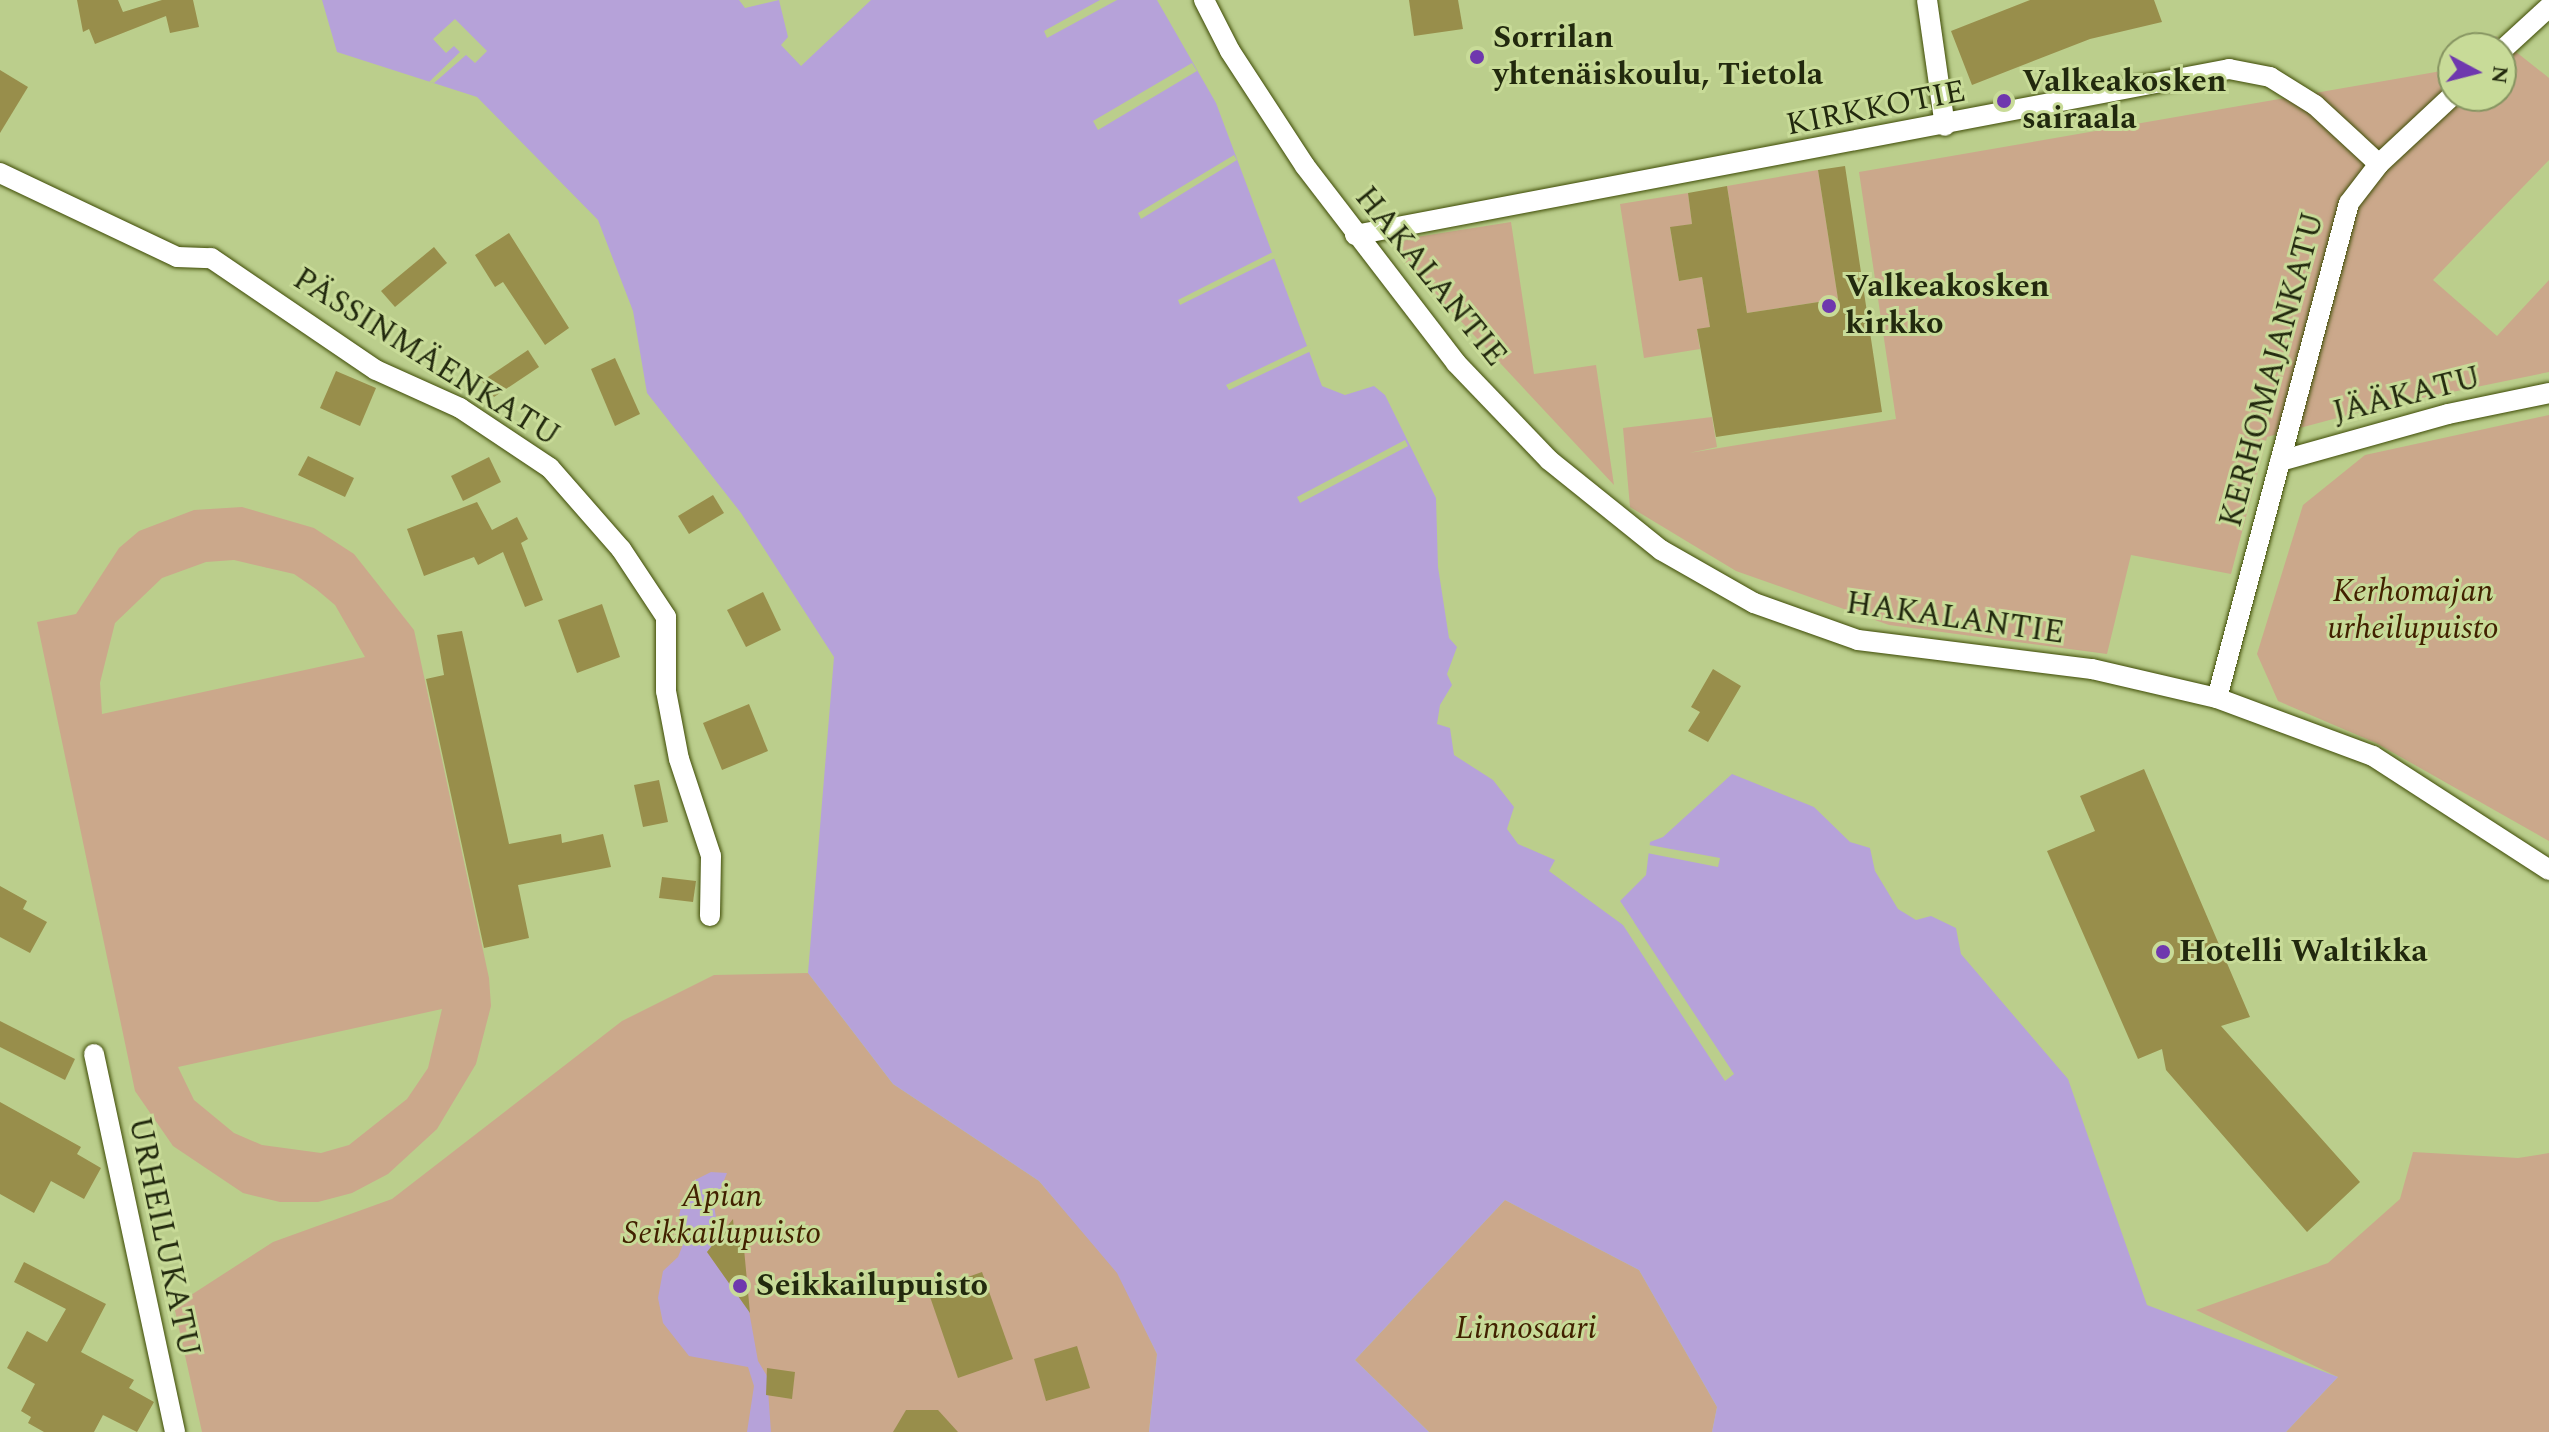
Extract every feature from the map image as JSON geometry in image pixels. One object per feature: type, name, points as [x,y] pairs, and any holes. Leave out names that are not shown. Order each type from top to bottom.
[{"type":"street","name":"HAKALANTIE","points":[[1204,0],[1230,51],[1355,235],[1456,363],[1549,460],[1613,514],[1704,577],[1805,624],[1858,640],[2092,669],[2217,698],[2373,756],[2549,870]]},
{"type":"street","points":[[1927,0],[1945,126]]},
{"type":"street","points":[[2517,36],[2549,7]]},
{"type":"street","name":"KIRKKOTIE","points":[[1355,235],[1945,126],[2229,69],[2270,77],[2315,105],[2379,164]]},
{"type":"street","name":"KERHOMAJANKATU","points":[[2217,698],[2349,203],[2379,164],[2437,110]]},
{"type":"street","name":"PÄSSINMÄENKATU","points":[[0,173],[177,257],[211,258],[376,370],[460,408],[550,468],[621,549],[666,617],[666,691],[679,759],[711,856],[710,916]]},
{"type":"street","name":"JÄÄKATU","points":[[2280,461],[2448,414],[2549,393]]},
{"type":"street","name":"URHEILUKATU","points":[[94,1054],[175,1432]]},
{"type":"green space","points":[[2517,53],[2549,78],[2549,160],[2433,280],[2497,336],[2549,280],[2549,372],[2374,408],[2267,437],[2231,574],[2131,555],[2107,654],[1889,625],[1736,571],[1630,507],[1623,428],[1712,417],[1717,447],[1689,453],[1896,419],[1859,172],[2437,72],[2437,112],[2517,112]]},
{"type":"green space","points":[[1818,170],[1838,299],[1747,313],[1727,186]]},
{"type":"green space","points":[[1688,193],[1692,224],[1670,228],[1679,281],[1702,277],[1710,327],[1697,330],[1700,349],[1644,358],[1620,204]]},
{"type":"green space","points":[[1511,222],[1534,374],[1596,365],[1614,485],[1400,256],[1396,245],[1410,238]]},
{"type":"green space","name":"Kerhomajan urheilupuisto","points":[[2549,415],[2549,841],[2376,743],[2278,701],[2257,654],[2303,505],[2365,455]]},
{"type":"green space","points":[[242,507],[314,528],[354,554],[414,630],[489,978],[491,1006],[476,1064],[437,1129],[388,1174],[352,1193],[318,1202],[280,1202],[243,1193],[173,1146],[135,1091],[37,622],[76,614],[119,548],[139,531],[194,510]],"holes":[[[234,560],[294,574],[316,589],[335,605],[365,657],[102,714],[100,683],[115,623],[162,578],[206,562]],[[442,1009],[428,1068],[407,1099],[349,1145],[321,1153],[262,1145],[234,1133],[194,1100],[178,1067]]]},
{"type":"green space","name":"Apian Seikkailupuisto","points":[[808,973],[893,1084],[1039,1181],[1118,1273],[1157,1354],[1149,1432],[202,1432],[174,1306],[273,1242],[392,1199],[622,1021],[714,975]]},
{"type":"green space","points":[[2413,1152],[2518,1158],[2549,1153],[2549,1432],[2286,1432],[2338,1377],[2196,1310],[2328,1263],[2400,1199]]},
{"type":"green space","name":"Linnosaari","points":[[1505,1200],[1639,1270],[1717,1407],[1712,1432],[1429,1432],[1355,1360]]},
{"type":"shaded area","points":[[322,0],[739,0],[745,8],[779,0],[788,37],[781,45],[801,66],[871,0],[1157,0],[1216,103],[1322,386],[1345,395],[1374,386],[1385,395],[1436,498],[1438,567],[1449,638],[1457,647],[1447,674],[1452,685],[1440,705],[1437,724],[1450,728],[1454,755],[1493,780],[1514,807],[1507,829],[1518,844],[1555,860],[1549,871],[1623,925],[1634,922],[1620,901],[1646,875],[1650,842],[1663,837],[1732,774],[1814,807],[1850,842],[1870,848],[1875,871],[1898,909],[1916,920],[1931,916],[1956,928],[1961,954],[2068,1079],[2147,1305],[2338,1377],[2286,1432],[1712,1432],[1717,1407],[1639,1270],[1505,1200],[1355,1360],[1429,1432],[1149,1432],[1157,1354],[1117,1273],[1039,1181],[893,1084],[808,973],[834,657],[741,513],[647,393],[633,311],[598,220],[477,97],[337,52]]},
{"type":"shaded area","points":[[711,1172],[727,1173],[714,1205],[719,1237],[707,1252],[749,1311],[758,1361],[767,1376],[771,1432],[747,1432],[754,1386],[748,1367],[689,1356],[663,1323],[658,1298],[663,1271],[678,1257],[684,1242],[678,1222],[682,1201],[693,1181]]},
{"type":"pier","points":[[1100,0],[1117,0],[1047,38],[1044,31]]},
{"type":"pier","points":[[455,19],[487,51],[475,63],[466,55],[434,83],[429,82],[460,52],[454,46],[446,53],[433,39]]},
{"type":"pier","points":[[1192,63],[1197,71],[1098,130],[1093,121]]},
{"type":"pier","points":[[1234,155],[1237,160],[1141,219],[1138,213]]},
{"type":"pier","points":[[1273,252],[1275,258],[1180,305],[1178,300]]},
{"type":"pier","points":[[1309,345],[1311,351],[1229,390],[1226,385]]},
{"type":"pier","points":[[1405,440],[1408,446],[1300,503],[1297,497]]},
{"type":"pier","points":[[1649,845],[1720,858],[1718,867],[1647,853]]},
{"type":"pier","points":[[1620,901],[1734,1074],[1725,1081],[1618,917],[1627,920]]},
{"type":"building","points":[[77,0],[118,0],[123,12],[162,0],[193,0],[199,27],[170,33],[166,16],[95,44],[89,29],[83,32]]},
{"type":"building","points":[[1409,0],[1458,0],[1463,29],[1414,36]]},
{"type":"building","points":[[2030,0],[2154,0],[2162,22],[2090,39],[1972,85],[1951,31]]},
{"type":"building","points":[[0,70],[28,87],[0,133]]},
{"type":"building","name":"Valkeakosken kirkko","points":[[1845,166],[1882,412],[1716,437],[1697,329],[1710,327],[1702,277],[1679,281],[1670,227],[1692,224],[1688,193],[1727,186],[1747,313],[1838,299],[1818,170]]},
{"type":"building","points":[[509,233],[569,328],[545,345],[503,282],[495,287],[475,255]]},
{"type":"building","points":[[434,247],[447,263],[395,307],[381,291]]},
{"type":"building","points":[[528,350],[539,367],[494,397],[482,381]]},
{"type":"building","points":[[615,358],[640,414],[615,426],[591,369]]},
{"type":"building","points":[[336,371],[376,388],[360,426],[320,408]]},
{"type":"building","points":[[308,456],[354,478],[345,497],[298,475]]},
{"type":"building","points":[[489,457],[501,482],[463,501],[451,476]]},
{"type":"building","points":[[713,495],[724,513],[689,534],[678,516]]},
{"type":"building","points":[[477,502],[492,530],[517,517],[528,539],[521,543],[543,600],[525,607],[503,552],[478,565],[474,557],[424,576],[407,529]]},
{"type":"building","points":[[763,592],[781,630],[746,647],[727,610]]},
{"type":"building","points":[[602,604],[620,657],[577,673],[558,620]]},
{"type":"building","points":[[462,631],[509,844],[561,834],[562,843],[603,834],[611,867],[518,885],[529,938],[484,948],[426,679],[444,675],[437,635]]},
{"type":"building","points":[[1713,669],[1741,686],[1708,742],[1688,731],[1700,712],[1691,707]]},
{"type":"building","points":[[749,704],[768,751],[722,770],[703,723]]},
{"type":"building","name":"Hotelli Waltikka","points":[[2144,769],[2250,1017],[2221,1026],[2360,1182],[2307,1232],[2166,1070],[2162,1049],[2138,1059],[2047,851],[2095,831],[2080,796]]},
{"type":"building","points":[[659,780],[668,822],[643,827],[634,785]]},
{"type":"building","points":[[662,877],[696,881],[693,902],[659,898]]},
{"type":"building","points":[[0,886],[27,901],[23,909],[47,922],[30,953],[0,937]]},
{"type":"building","points":[[0,1021],[75,1059],[65,1080],[0,1047]]},
{"type":"building","points":[[0,1102],[81,1147],[77,1154],[101,1168],[84,1199],[51,1181],[34,1213],[0,1194]]},
{"type":"building","points":[[733,1219],[735,1239],[743,1238],[750,1313],[707,1252]]},
{"type":"building","points":[[24,1262],[106,1304],[81,1352],[134,1380],[129,1388],[154,1402],[137,1432],[103,1415],[94,1432],[44,1432],[28,1423],[31,1417],[21,1411],[35,1384],[7,1368],[27,1331],[47,1342],[66,1309],[14,1282]]},
{"type":"building","points":[[982,1272],[1013,1359],[958,1378],[928,1291]]},
{"type":"building","points":[[1077,1346],[1090,1388],[1046,1401],[1034,1359]]},
{"type":"building","points":[[767,1368],[795,1372],[792,1399],[766,1395]]},
{"type":"building","points":[[906,1410],[938,1410],[958,1432],[893,1432]]},
{"type":"place","name":"Sorrilan yhtenäiskoulu, Tietola","points":[[1477,57]]},
{"type":"place","name":"Valkeakosken sairaala","points":[[2004,101]]},
{"type":"place","name":"Valkeakosken kirkko","points":[[1829,306]]},
{"type":"place","name":"Hotelli Waltikka","points":[[2163,952]]},
{"type":"place","name":"Seikkailupuisto","points":[[740,1286]]}]
